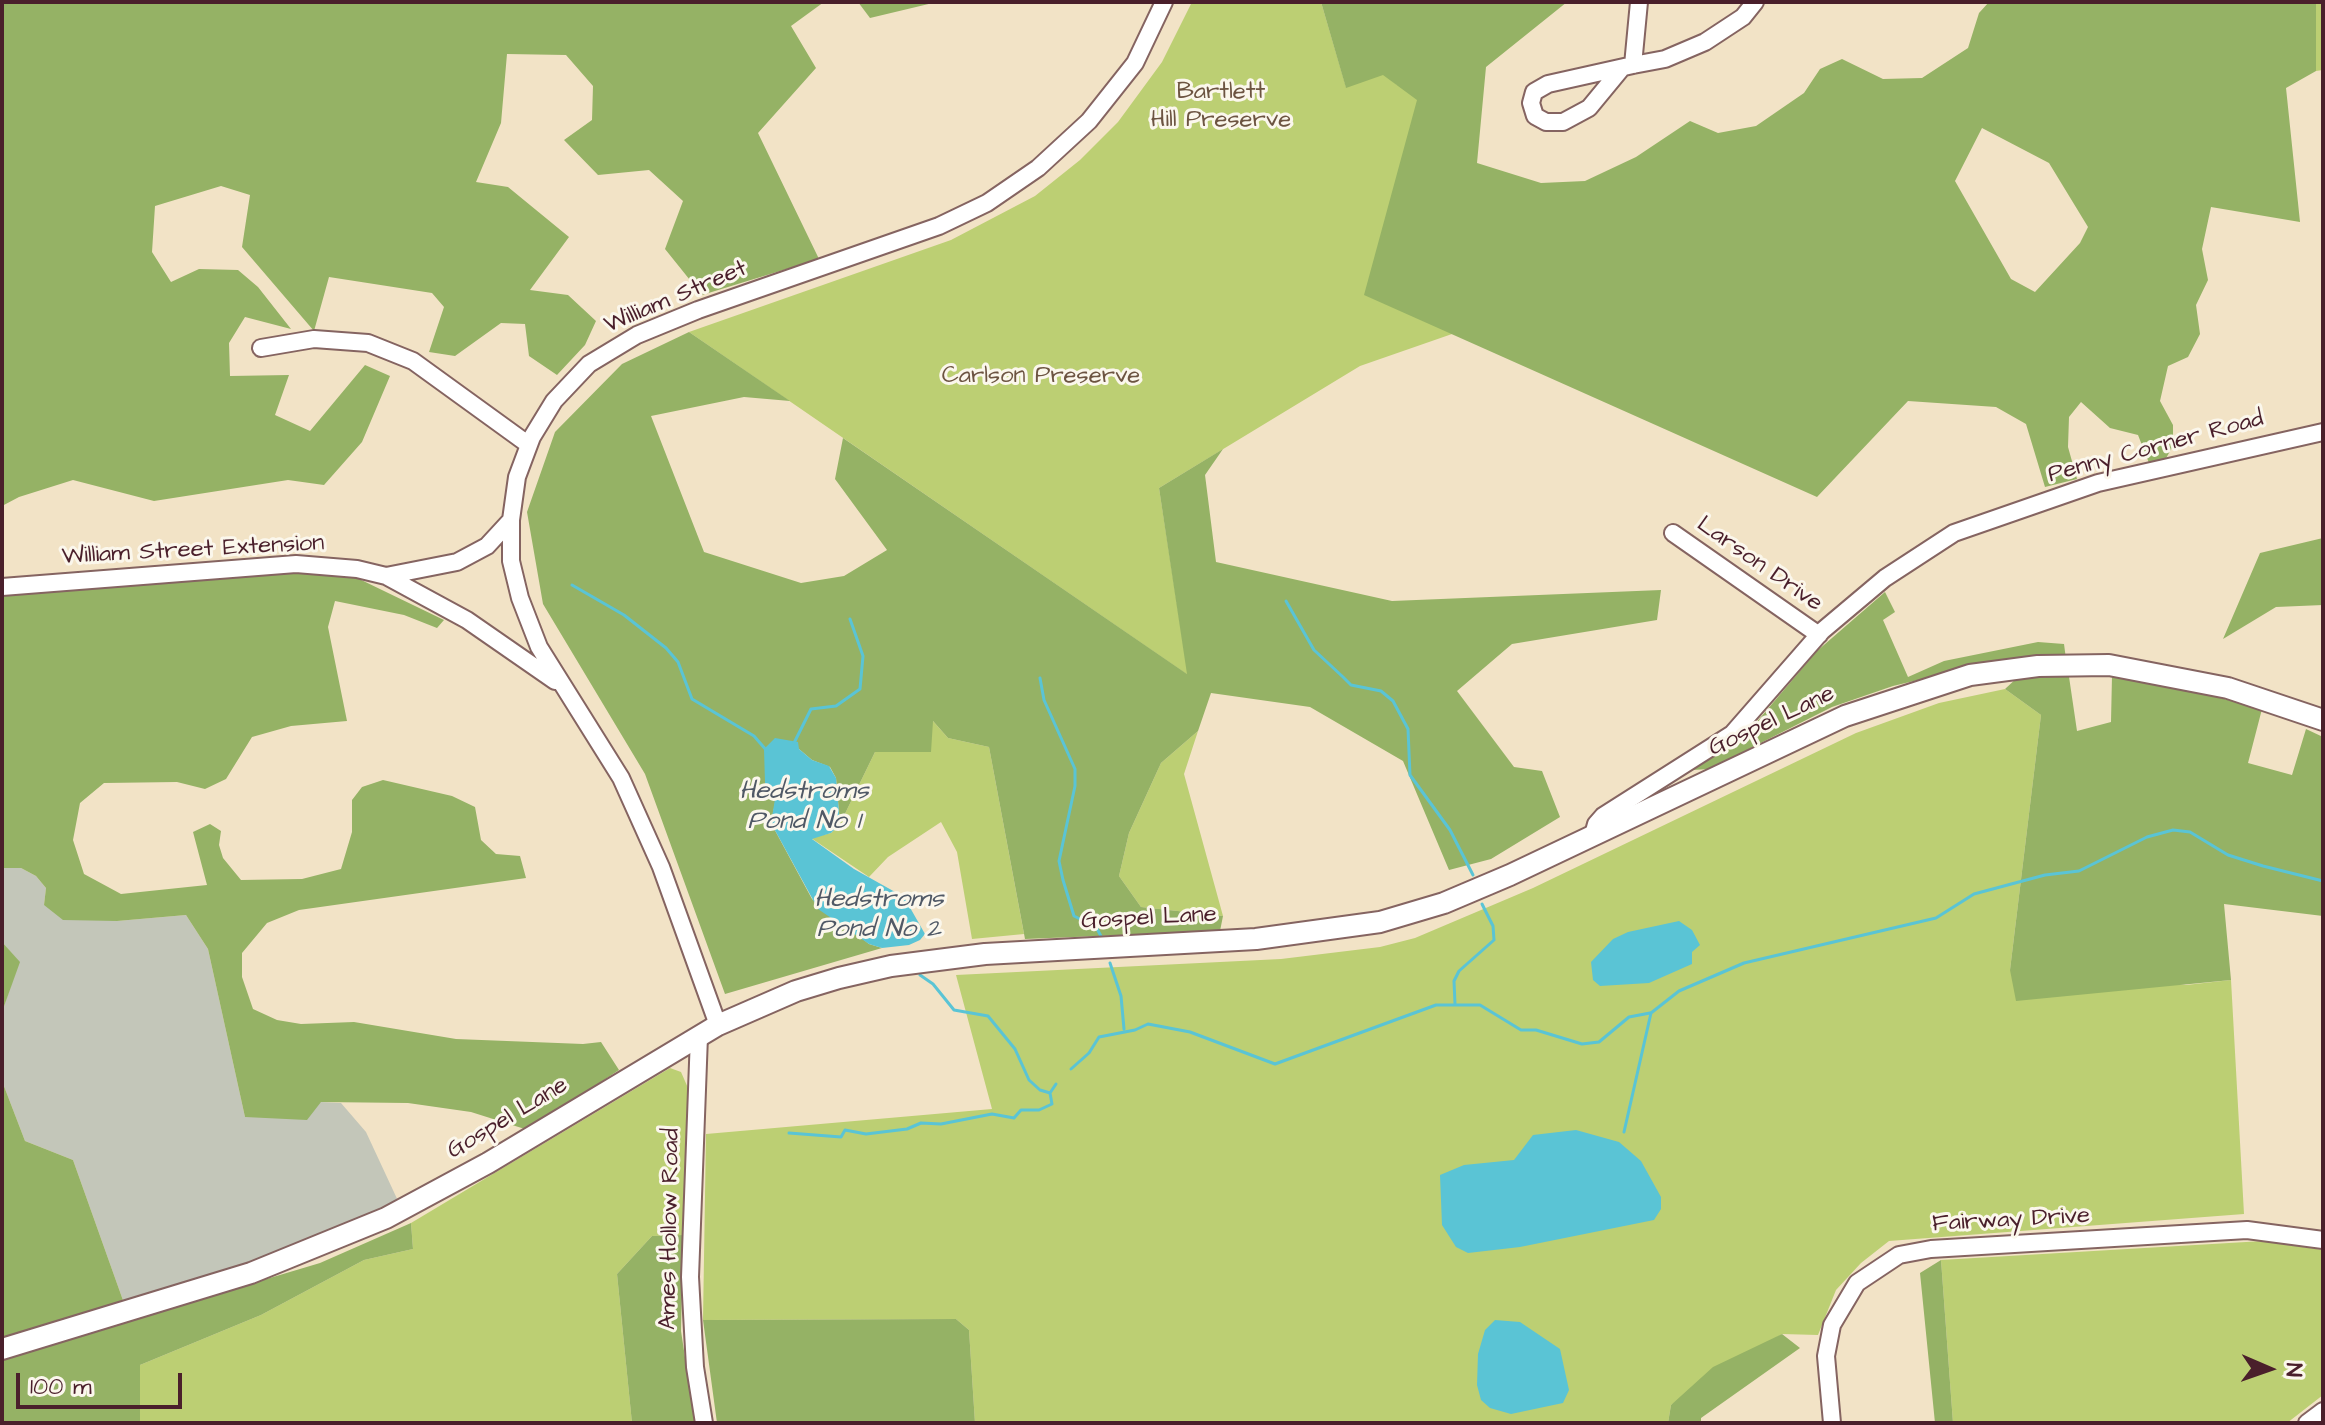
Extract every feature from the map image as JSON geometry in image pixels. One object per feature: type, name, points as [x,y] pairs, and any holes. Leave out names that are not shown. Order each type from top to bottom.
[{"type":"main road","name":"Gospel Lane","points":[[2,1349],[251,1273],[386,1218],[463,1177],[718,1025],[796,991],[891,966],[985,954],[1256,939],[1369,924],[1455,899],[1845,716],[1935,684],[2002,670],[2109,665],[2228,688],[2323,720]]},
{"type":"street","name":"William Street","points":[[718,1025],[661,867],[621,778],[539,647],[520,598],[511,561],[511,520],[517,477],[529,445],[554,401],[581,372],[637,335],[698,310],[939,226],[987,203],[1038,168],[1089,121],[1135,63],[1164,2]]},
{"type":"street","points":[[1639,2],[1627,66],[1589,108],[1563,122],[1546,122],[1535,116],[1531,103],[1534,92],[1548,84],[1627,66],[1665,59],[1705,42],[1743,17],[1755,2]]},
{"type":"street","points":[[261,348],[314,339],[368,343],[413,361],[529,445]]},
{"type":"street","name":"Penny Corner Road","points":[[1593,835],[1596,824],[1603,816],[1732,734],[1819,635],[1885,578],[1954,533],[2098,483],[2323,432]]},
{"type":"street","name":"William Street Extension","points":[[386,576],[457,562],[487,546],[511,520]]},
{"type":"street","name":"Larson Drive","points":[[1673,533],[1819,635]]},
{"type":"street","name":"William Street Extension","points":[[2,587],[296,564],[357,569],[386,576],[467,620],[519,653],[563,687]]},
{"type":"street","name":"Ames Hollow Road","points":[[699,1036],[690,1277],[695,1367],[704,1423]]},
{"type":"street","name":"Fairway Drive","points":[[1832,1423],[1826,1356],[1832,1325],[1857,1283],[1899,1255],[1931,1249],[2247,1230],[2323,1240]]},
{"type":"street","points":[[2307,1423],[2323,1411]]},
{"type":"shaded area","points":[[2,868],[21,868],[36,876],[46,888],[44,905],[117,921],[186,915],[208,949],[245,1117],[321,1102],[341,1103],[366,1132],[399,1203],[282,1254],[125,1306],[73,1160],[25,1141],[2,1081],[2,1012],[19,962],[2,942]]},
{"type":"green space","points":[[2,2],[824,2],[791,26],[816,68],[758,133],[819,259],[702,295],[665,249],[683,201],[649,170],[598,175],[564,140],[592,120],[593,86],[566,55],[507,54],[501,123],[476,182],[508,187],[569,237],[530,290],[568,295],[596,321],[585,345],[557,375],[529,356],[525,324],[501,323],[455,356],[429,352],[444,307],[432,293],[329,277],[314,331],[242,247],[250,195],[221,186],[155,206],[152,252],[171,282],[199,269],[238,270],[258,287],[291,329],[245,317],[229,343],[230,376],[289,375],[275,415],[310,431],[365,365],[390,376],[362,442],[324,485],[288,480],[154,501],[73,480],[19,497],[2,506]]},
{"type":"green space","points":[[858,2],[937,2],[870,18]]},
{"type":"green space","name":"Carlson Preserve","points":[[1192,2],[1321,2],[1346,87],[1380,70],[1397,85],[1417,84],[1452,334],[1360,366],[1159,488],[1188,675],[689,332],[951,240],[1035,196],[1080,160],[1118,122],[1162,62]]},
{"type":"green space","points":[[1321,2],[1567,2],[1486,67],[1477,163],[1541,183],[1585,181],[1636,157],[1690,121],[1718,133],[1756,126],[1804,93],[1820,69],[1842,59],[1883,79],[1922,78],[1968,48],[1979,13],[1989,2],[2316,2],[2316,71],[2286,88],[2300,222],[2211,207],[2202,249],[2208,280],[2196,305],[2200,334],[2188,357],[2168,366],[2160,401],[2173,425],[2173,446],[2165,460],[2149,463],[2138,435],[2110,428],[2081,402],[2069,417],[2068,447],[2077,479],[2045,487],[2026,424],[1996,407],[1908,401],[1817,497],[1364,295],[1417,100],[1383,75],[1346,88]],"holes":[[[1982,128],[2049,163],[2088,227],[2080,243],[2035,292],[2011,279],[1955,181]]]},
{"type":"green space","points":[[2316,2],[2323,2],[2323,70],[2316,71]]},
{"type":"green space","points":[[689,332],[790,401],[744,397],[651,416],[704,552],[801,583],[844,576],[887,550],[835,479],[843,438],[1187,674],[1159,488],[1223,449],[1205,475],[1216,562],[1392,601],[1661,590],[1657,620],[1512,644],[1457,691],[1514,767],[1542,771],[1560,817],[1491,859],[1449,870],[1403,761],[1310,707],[1211,693],[1198,731],[1161,763],[1129,833],[1119,876],[1141,907],[1223,916],[1220,931],[1025,939],[989,747],[948,738],[933,721],[931,752],[875,752],[840,824],[836,778],[830,767],[812,760],[799,749],[777,793],[771,823],[812,899],[869,944],[882,948],[725,994],[645,774],[543,604],[527,512],[555,432],[622,364]]},
{"type":"green space","points":[[2323,538],[2323,605],[2276,607],[2223,639],[2260,553]]},
{"type":"green space","points":[[305,572],[353,576],[444,620],[437,628],[404,615],[335,601],[328,627],[347,721],[291,726],[252,737],[226,779],[205,789],[177,782],[104,783],[80,803],[73,840],[84,874],[121,894],[207,885],[193,832],[210,824],[221,831],[219,845],[223,858],[241,880],[302,879],[341,869],[352,832],[352,800],[362,787],[383,780],[452,796],[475,807],[481,840],[496,854],[520,856],[526,878],[299,910],[267,923],[242,953],[242,977],[253,1009],[277,1020],[301,1024],[354,1022],[456,1039],[601,1042],[619,1070],[528,1130],[471,1112],[408,1103],[321,1102],[307,1120],[245,1117],[208,949],[186,915],[117,921],[63,920],[44,905],[46,888],[36,876],[21,868],[2,868],[2,595],[240,573]]},
{"type":"green space","points":[[1885,592],[1895,612],[1883,620],[1908,677],[1944,661],[2038,642],[2064,644],[2066,659],[1989,663],[1893,686],[1832,707],[1709,769],[1692,770],[1749,731],[1817,651]]},
{"type":"green space","points":[[2068,670],[2077,731],[2111,722],[2112,676],[2160,682],[2262,709],[2248,763],[2292,775],[2306,729],[2323,737],[2323,916],[2224,904],[2231,980],[2016,1001],[2010,970],[2041,715],[2005,689],[2018,677]]},
{"type":"green space","points":[[2005,689],[2041,715],[2010,970],[2186,985],[2231,980],[2244,1214],[1889,1241],[1861,1263],[1836,1290],[1818,1335],[1782,1334],[1671,1405],[1668,1423],[975,1423],[969,1330],[956,1319],[703,1320],[706,1134],[992,1109],[956,975],[1281,959],[1380,947],[1415,938],[1533,888],[1856,733],[1939,703]]},
{"type":"green space","points":[[932,720],[948,738],[989,747],[1024,934],[972,939],[957,852],[941,822],[888,857],[869,877],[811,838],[831,833],[840,824],[875,752]]},
{"type":"green space","points":[[1198,731],[1184,774],[1223,916],[1141,907],[1119,876],[1129,833],[1161,763]]},
{"type":"green space","points":[[2,942],[20,962],[2,1012]]},
{"type":"green space","points":[[670,1068],[681,1072],[688,1088],[683,1235],[652,1236],[617,1274],[632,1423],[140,1423],[140,1365],[261,1315],[364,1260],[413,1249],[411,1223]]},
{"type":"green space","points":[[2,1081],[25,1141],[73,1160],[125,1306],[2,1341]]},
{"type":"green space","points":[[411,1223],[413,1249],[364,1260],[261,1315],[140,1365],[140,1423],[2,1423],[2,1358],[320,1263]]},
{"type":"green space","points":[[683,1235],[681,1331],[695,1423],[632,1423],[617,1274],[652,1236]]},
{"type":"green space","points":[[2263,1241],[2323,1250],[2323,1395],[2287,1423],[1953,1423],[1941,1260]]},
{"type":"green space","points":[[1941,1260],[1953,1423],[1935,1423],[1920,1273]]},
{"type":"green space","points":[[956,1319],[969,1330],[975,1423],[717,1423],[703,1320]]},
{"type":"green space","points":[[1782,1334],[1800,1348],[1701,1418],[1701,1423],[1668,1423],[1671,1405],[1713,1367]]},
{"type":"water","points":[[775,738],[798,742],[799,749],[812,760],[829,766],[836,778],[840,824],[831,833],[812,839],[854,869],[904,897],[925,934],[920,940],[909,945],[882,948],[869,944],[818,909],[771,823],[776,793],[765,783],[764,749]]},
{"type":"water","points":[[1679,921],[1692,930],[1700,945],[1692,952],[1692,964],[1649,983],[1600,986],[1593,980],[1591,962],[1613,939],[1628,932]]},
{"type":"water","points":[[1576,1130],[1619,1142],[1641,1161],[1661,1197],[1661,1209],[1654,1220],[1520,1247],[1468,1253],[1456,1247],[1442,1225],[1440,1175],[1464,1165],[1514,1160],[1533,1135]]},
{"type":"water","points":[[1495,1320],[1520,1322],[1560,1349],[1569,1390],[1563,1403],[1511,1414],[1490,1408],[1481,1400],[1477,1385],[1478,1354],[1485,1330]]},
{"type":"waterway","points":[[572,585],[624,615],[666,648],[678,662],[692,699],[754,736],[767,751]]},
{"type":"waterway","points":[[1286,601],[1314,650],[1351,685],[1381,691],[1393,701],[1408,729],[1410,775],[1450,830],[1473,875]]},
{"type":"waterway","points":[[794,743],[811,709],[836,706],[860,689],[863,656],[850,619]]},
{"type":"waterway","points":[[1040,678],[1044,700],[1075,769],[1075,786],[1059,861],[1063,880],[1074,916],[1096,927],[1102,938]]},
{"type":"waterway","points":[[1624,1132],[1651,1013],[1679,991],[1744,963],[1936,918],[1974,894],[2045,875],[2079,871],[2147,837],[2173,830],[2190,832],[2228,855],[2323,881]]},
{"type":"waterway","points":[[1455,1004],[1454,981],[1459,971],[1494,940],[1493,926],[1482,904]]},
{"type":"waterway","points":[[1110,963],[1121,996],[1124,1029]]},
{"type":"waterway","points":[[920,975],[933,984],[954,1010],[988,1016],[1015,1049],[1029,1080],[1040,1090],[1050,1093]]},
{"type":"waterway","points":[[1071,1069],[1089,1053],[1099,1037],[1135,1030],[1148,1024],[1190,1032],[1275,1064],[1436,1005],[1480,1005],[1521,1030],[1536,1030],[1582,1044],[1599,1042],[1629,1017],[1650,1013]]},
{"type":"waterway","points":[[789,1133],[841,1137],[845,1130],[866,1134],[992,1114],[1014,1118],[1021,1110],[1039,1110],[1052,1104],[1050,1093],[1056,1084]]},
{"type":"park label","name":"Bartlett Hill Preserve","points":[[1221,107]]},
{"type":"water label","name":"Hedstroms Pond No 1","points":[[804,808]]},
{"type":"water label","name":"Hedstroms Pond No 2","points":[[879,916]]}]
